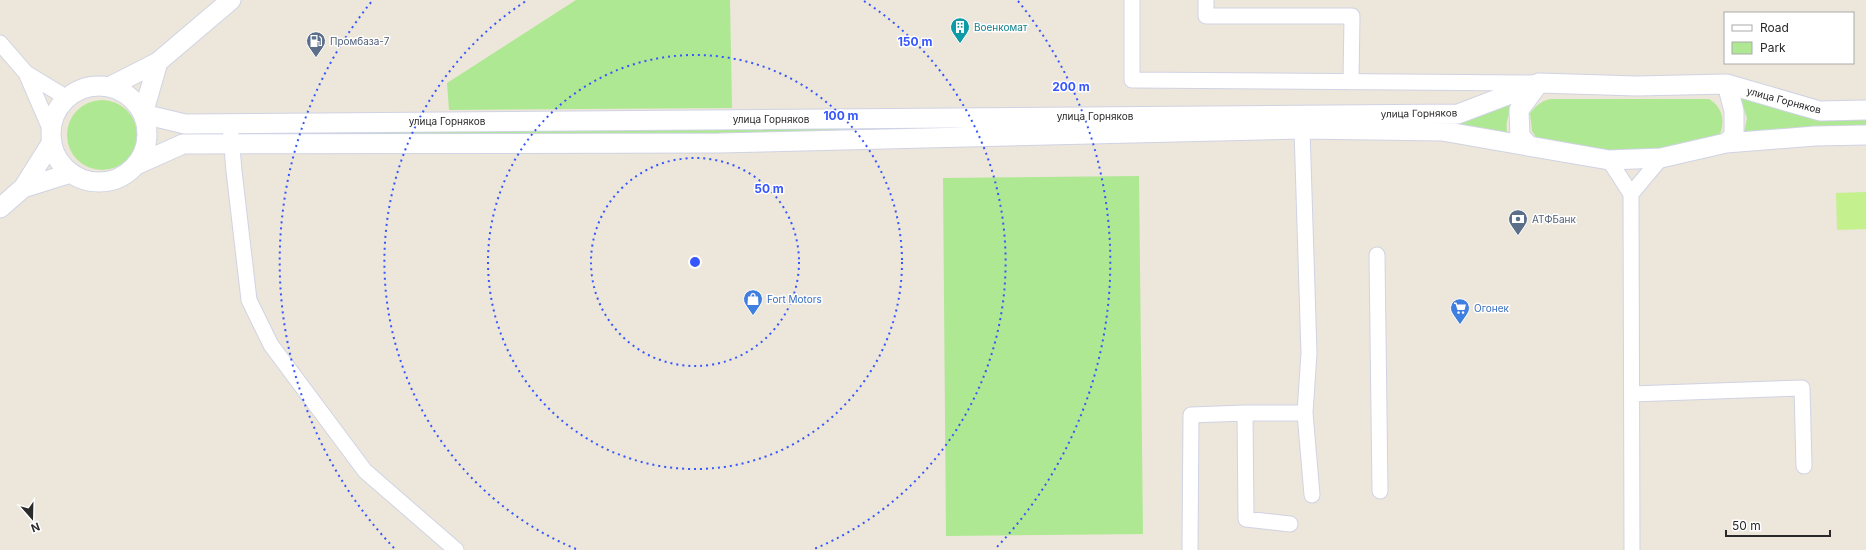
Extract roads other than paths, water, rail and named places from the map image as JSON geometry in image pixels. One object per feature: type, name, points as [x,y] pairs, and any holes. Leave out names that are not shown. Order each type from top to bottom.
[{"type":"street","points":[[110,87],[158,62],[231,0]]},
{"type":"street","name":"улица Горняков","points":[[1132,0],[1132,80],[1539,83],[1637,86],[1727,84],[1820,111],[1866,110]]},
{"type":"street","points":[[1206,0],[1206,16],[1352,16],[1351,82]]},
{"type":"street","points":[[0,43],[26,73],[67,98]]},
{"type":"street","points":[[143,114],[158,62]]},
{"type":"street","points":[[0,208],[23,188],[51,136],[56,113],[67,98],[80,90],[94,86],[110,87],[123,92],[135,102],[143,114],[147,127],[147,141],[143,154],[136,165],[125,174],[112,180],[98,182],[84,180],[71,173],[62,165],[55,154],[51,136],[26,73]]},
{"type":"street","points":[[1529,146],[1520,136],[1519,110],[1539,83]]},
{"type":"street","name":"улица Горняков","points":[[143,114],[185,124],[230,124],[1458,114],[1539,83]]},
{"type":"street","name":"улица Горняков","points":[[1726,143],[1734,136],[1734,111],[1727,84]]},
{"type":"street","points":[[230,124],[249,300],[271,345],[365,471],[456,550]]},
{"type":"street","points":[[1302,129],[1309,353],[1305,413],[1312,494]]},
{"type":"street","name":"улица Горняков","points":[[136,165],[183,144],[719,143],[1302,129],[1442,131],[1609,160],[1661,158],[1726,143],[1815,136],[1866,135]]},
{"type":"street","points":[[1631,194],[1661,158]]},
{"type":"street","points":[[1609,160],[1631,194],[1632,550]]},
{"type":"street","points":[[23,188],[71,173]]},
{"type":"street","points":[[1377,255],[1380,491]]},
{"type":"street","points":[[1632,394],[1802,388],[1804,466]]},
{"type":"street","points":[[1190,550],[1191,416],[1245,413],[1305,413]]},
{"type":"street","points":[[1245,413],[1246,519],[1290,524]]},
{"type":"place","name":"Военкомат","points":[[960,44]]},
{"type":"place","name":"Промбаза-7","points":[[316,58]]},
{"type":"place","name":"АТФБанк","points":[[1518,236]]},
{"type":"place","name":"Fort Motors","points":[[753,316]]},
{"type":"place","name":"Огонек","points":[[1460,325]]}]
